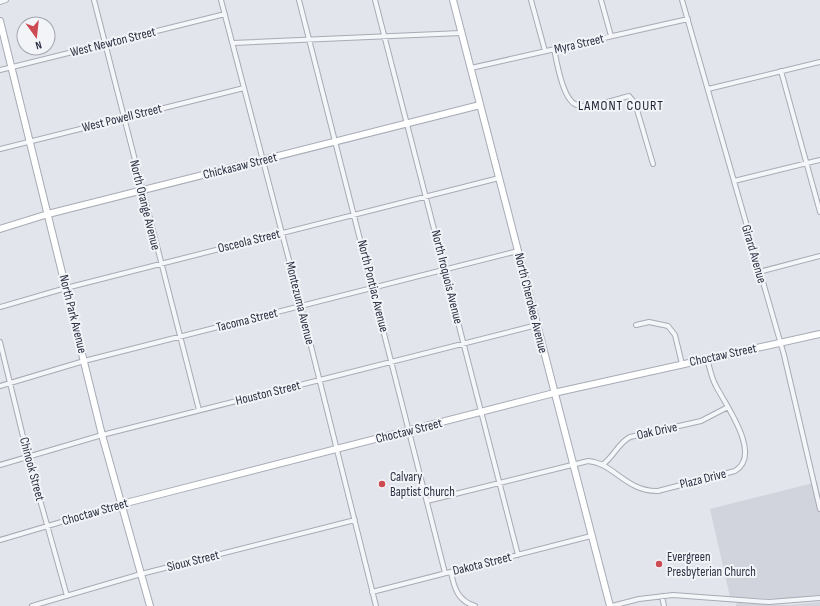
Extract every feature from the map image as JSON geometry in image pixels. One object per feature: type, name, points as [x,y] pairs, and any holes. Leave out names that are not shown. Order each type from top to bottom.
[{"type":"street","points":[[0,2],[6,0]]},
{"type":"street","name":"North Orange Avenue","points":[[94,0],[160,264],[199,410]]},
{"type":"street","name":"Montezuma Avenue","points":[[221,0],[301,306],[376,606]]},
{"type":"street","name":"North Pontiac Avenue","points":[[299,0],[445,573]]},
{"type":"street","name":"North Iroquois Avenue","points":[[375,0],[518,555]]},
{"type":"street","name":"North Cherokee Avenue","points":[[453,0],[591,536],[611,606]]},
{"type":"street","points":[[531,0],[545,51]]},
{"type":"street","points":[[601,0],[611,36]]},
{"type":"street","name":"Girard Avenue","points":[[682,0],[779,343],[820,509]]},
{"type":"street","name":"West Newton Street","points":[[0,70],[225,14]]},
{"type":"street","name":"Myra Street","points":[[471,68],[688,19]]},
{"type":"street","name":"North Park Avenue","points":[[0,21],[102,435],[150,606]]},
{"type":"street","points":[[233,43],[462,33]]},
{"type":"street","points":[[554,49],[567,96],[573,104],[584,106],[629,96],[635,103],[653,164]]},
{"type":"street","points":[[708,89],[820,62]]},
{"type":"street","points":[[781,71],[820,212]]},
{"type":"street","name":"West Powell Street","points":[[0,149],[244,88]]},
{"type":"street","name":"Chickasaw Street","points":[[0,229],[48,214],[480,105]]},
{"type":"street","points":[[734,181],[820,160]]},
{"type":"street","name":"Osceola Street","points":[[0,308],[66,288],[499,178]]},
{"type":"street","name":"Tacoma Street","points":[[0,386],[84,361],[518,251]]},
{"type":"street","points":[[759,272],[820,256]]},
{"type":"street","points":[[636,325],[649,322],[668,326],[675,336],[682,364]]},
{"type":"street","name":"Houston Street","points":[[0,465],[102,435],[537,325]]},
{"type":"street","name":"Choctaw Street","points":[[0,540],[122,504],[554,394],[820,334]]},
{"type":"street","name":"Chinook Street","points":[[0,342],[28,457],[67,596]]},
{"type":"street","name":"Plaza Drive","points":[[602,465],[632,486],[650,491],[735,471],[744,461],[745,452],[740,429],[713,381],[707,359]]},
{"type":"street","name":"Oak Drive","points":[[602,465],[612,458],[622,442],[630,437],[701,420],[715,415],[728,407]]},
{"type":"street","points":[[427,501],[573,464],[588,461],[602,465]]},
{"type":"street","name":"Sioux Street","points":[[32,606],[141,574],[355,520]]},
{"type":"street","name":"Dakota Street","points":[[372,592],[591,536]]},
{"type":"street","points":[[451,572],[458,594],[466,602],[475,606]]},
{"type":"street","points":[[611,606],[662,596],[693,596],[779,602],[820,598]]},
{"type":"street","points":[[662,596],[664,606]]},
{"type":"street","points":[[731,599],[732,605]]},
{"type":"shaded area","points":[[817,482],[820,496],[820,595],[780,599],[730,597],[710,509]]},
{"type":"shaded area","points":[[820,602],[820,606],[736,606],[737,603],[790,605]]},
{"type":"place","name":"Calvary Baptist Church","points":[[382,484]]},
{"type":"place","name":"Evergreen Presbyterian Church","points":[[659,564]]},
{"type":"district","name":"LAMONT COURT","points":[[621,105]]}]
